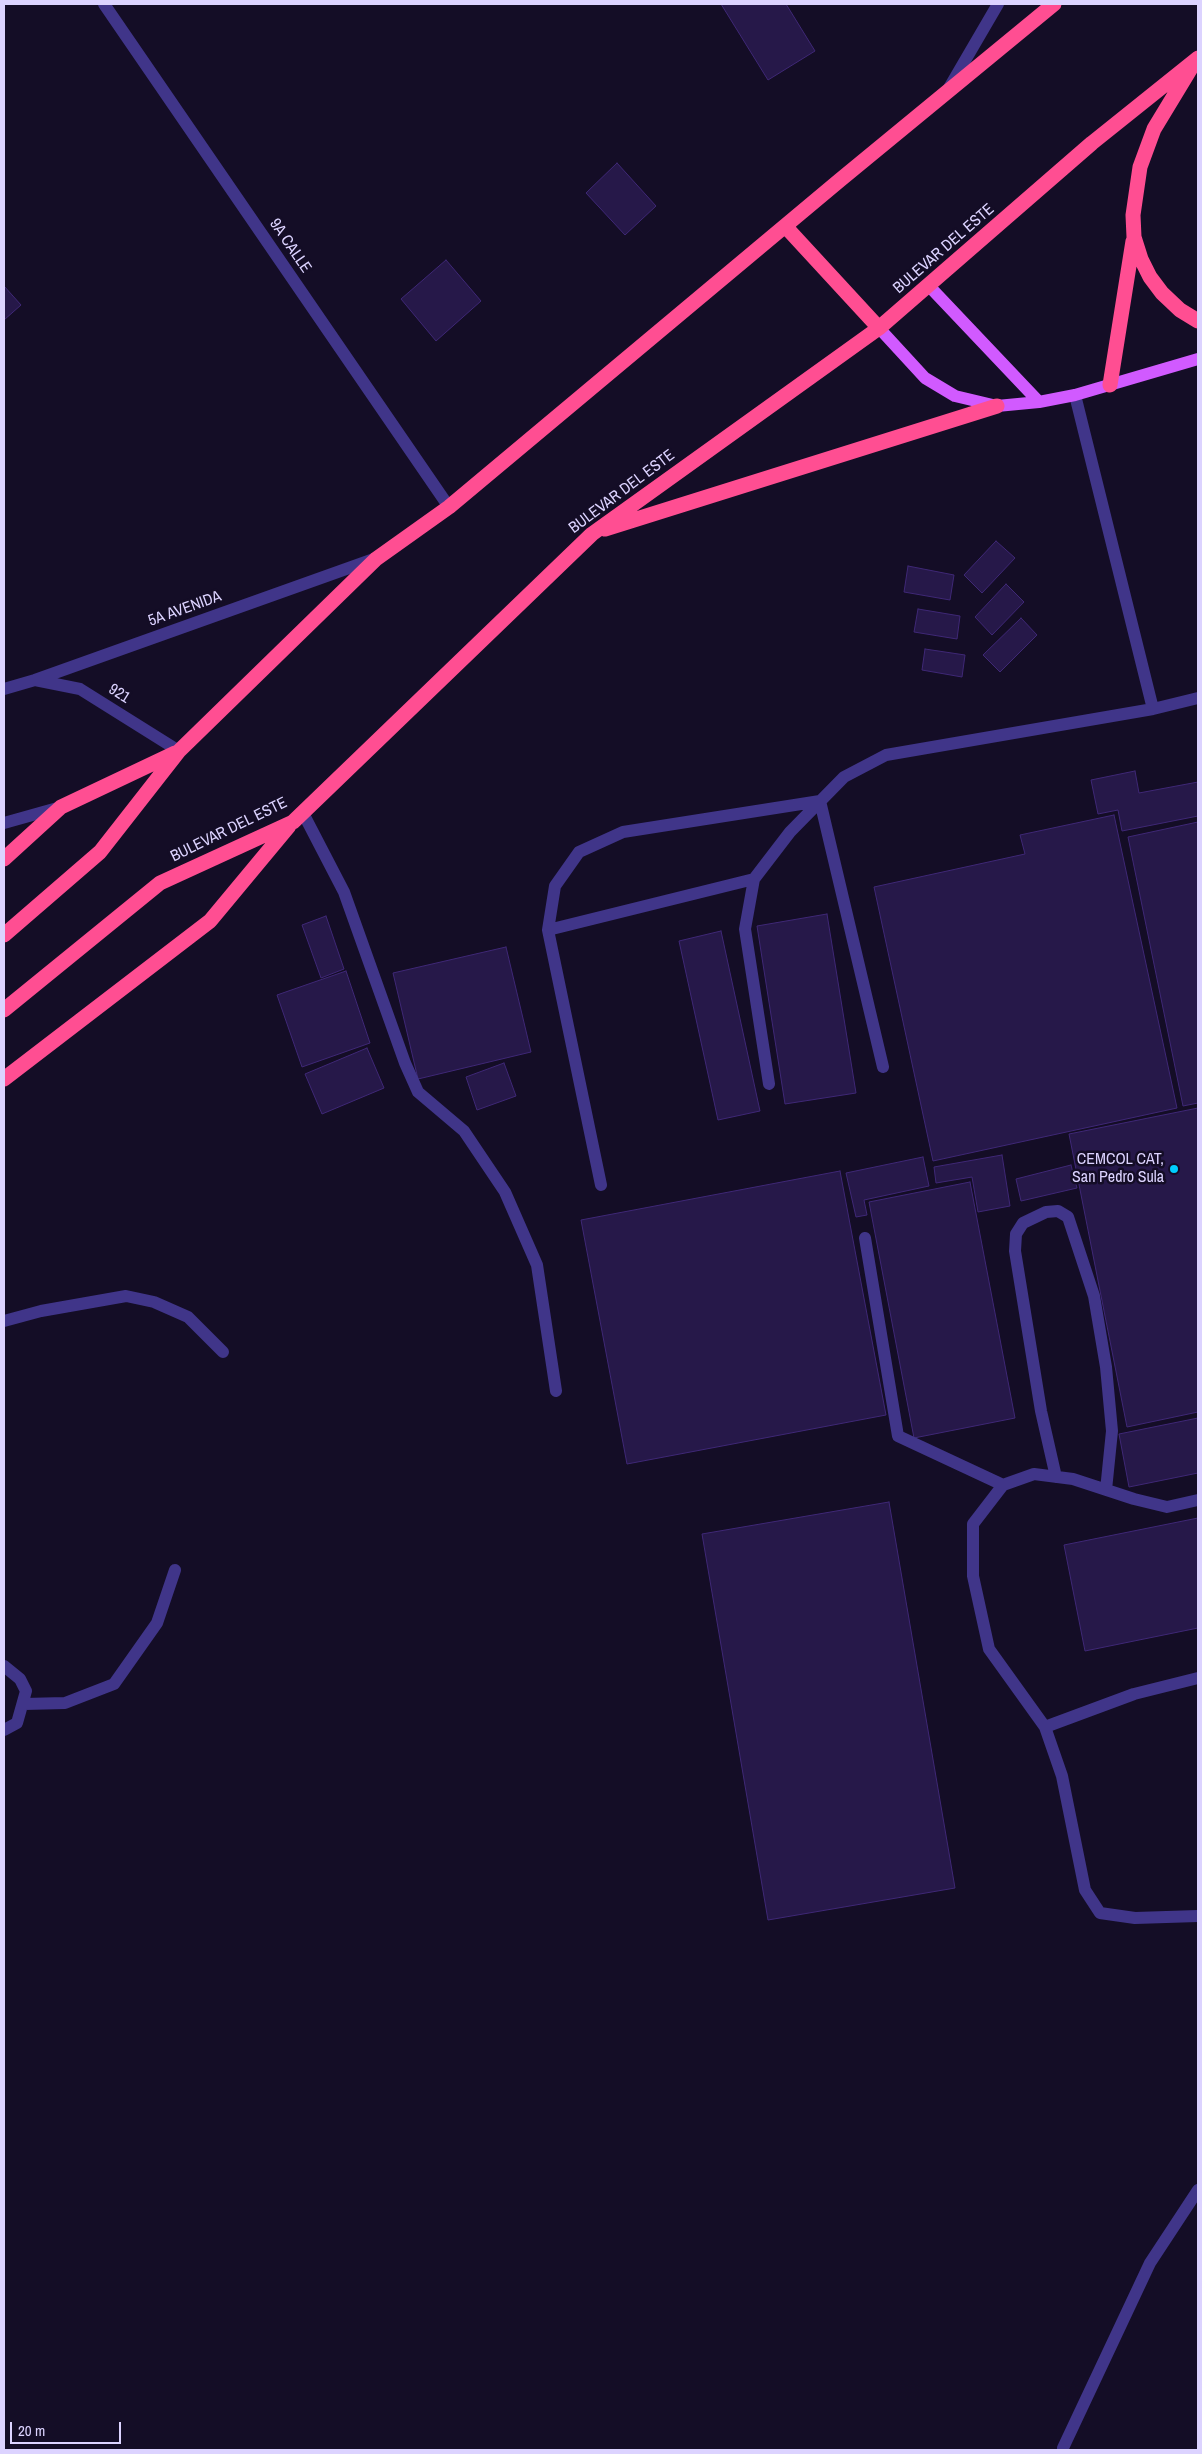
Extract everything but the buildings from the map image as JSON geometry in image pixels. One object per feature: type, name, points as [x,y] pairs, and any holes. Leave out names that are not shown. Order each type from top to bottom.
[{"type":"highway","points":[[4,935],[100,852],[179,751],[376,559],[449,507],[784,226],[1054,4]]},
{"type":"highway","points":[[1110,385],[1134,237],[1135,191],[1143,160],[1154,129],[1197,60]]},
{"type":"highway","name":"BULEVAR DEL ESTE","points":[[4,1010],[160,883],[298,818],[592,534],[879,328],[1092,143],[1197,60]]},
{"type":"highway","points":[[784,226],[879,328]]},
{"type":"highway","points":[[1134,237],[1141,259],[1162,293],[1180,310],[1198,321]]},
{"type":"highway","points":[[592,534],[997,406]]},
{"type":"highway","points":[[4,859],[61,807],[179,751]]},
{"type":"highway","points":[[4,1079],[210,921],[298,818]]},
{"type":"main road","points":[[929,286],[1039,402]]},
{"type":"main road","points":[[879,328],[925,378],[955,396],[997,406],[1039,402],[1075,395],[1198,359]]},
{"type":"street","name":"9A CALLE","points":[[104,4],[449,507]]},
{"type":"street","points":[[947,92],[998,4]]},
{"type":"street","points":[[1075,395],[1153,709]]},
{"type":"street","name":"5A AVENIDA","points":[[4,689],[35,680],[376,559]]},
{"type":"street","name":"921","points":[[35,680],[80,688],[179,751]]},
{"type":"street","points":[[769,1084],[745,930],[754,879],[790,832],[844,777],[886,755],[1153,709],[1198,698]]},
{"type":"street","points":[[601,1185],[548,930],[555,886],[579,852],[623,832],[820,801]]},
{"type":"street","points":[[820,801],[883,1067]]},
{"type":"street","points":[[4,823],[61,807]]},
{"type":"street","points":[[298,818],[344,892],[405,1064],[418,1092],[464,1131],[504,1192],[537,1265],[556,1391]]},
{"type":"street","points":[[548,930],[754,879]]},
{"type":"street","points":[[1056,1477],[1041,1412],[1015,1251],[1016,1234],[1024,1223],[1046,1212],[1058,1211],[1068,1216],[1094,1296],[1106,1367],[1112,1431],[1106,1490]]},
{"type":"street","points":[[864,1238],[898,1436],[1003,1485]]},
{"type":"street","points":[[4,1321],[41,1311],[126,1296],[154,1302],[188,1317],[223,1352]]},
{"type":"street","points":[[1198,1500],[1167,1507],[1073,1479],[1034,1474],[1003,1485],[973,1524],[974,1576],[989,1649],[1045,1727],[1062,1776],[1085,1890],[1100,1913],[1135,1918],[1198,1916]]},
{"type":"street","points":[[24,1704],[65,1703],[114,1684],[157,1623],[175,1570]]},
{"type":"street","points":[[4,1666],[20,1679],[26,1691],[24,1704],[17,1723],[4,1730]]},
{"type":"street","points":[[1045,1727],[1134,1694],[1198,1678]]},
{"type":"street","points":[[1063,2448],[1150,2263],[1198,2190]]},
{"type":"place","name":"CEMCOL CAT, San Pedro Sula","points":[[1174,1169]]}]
